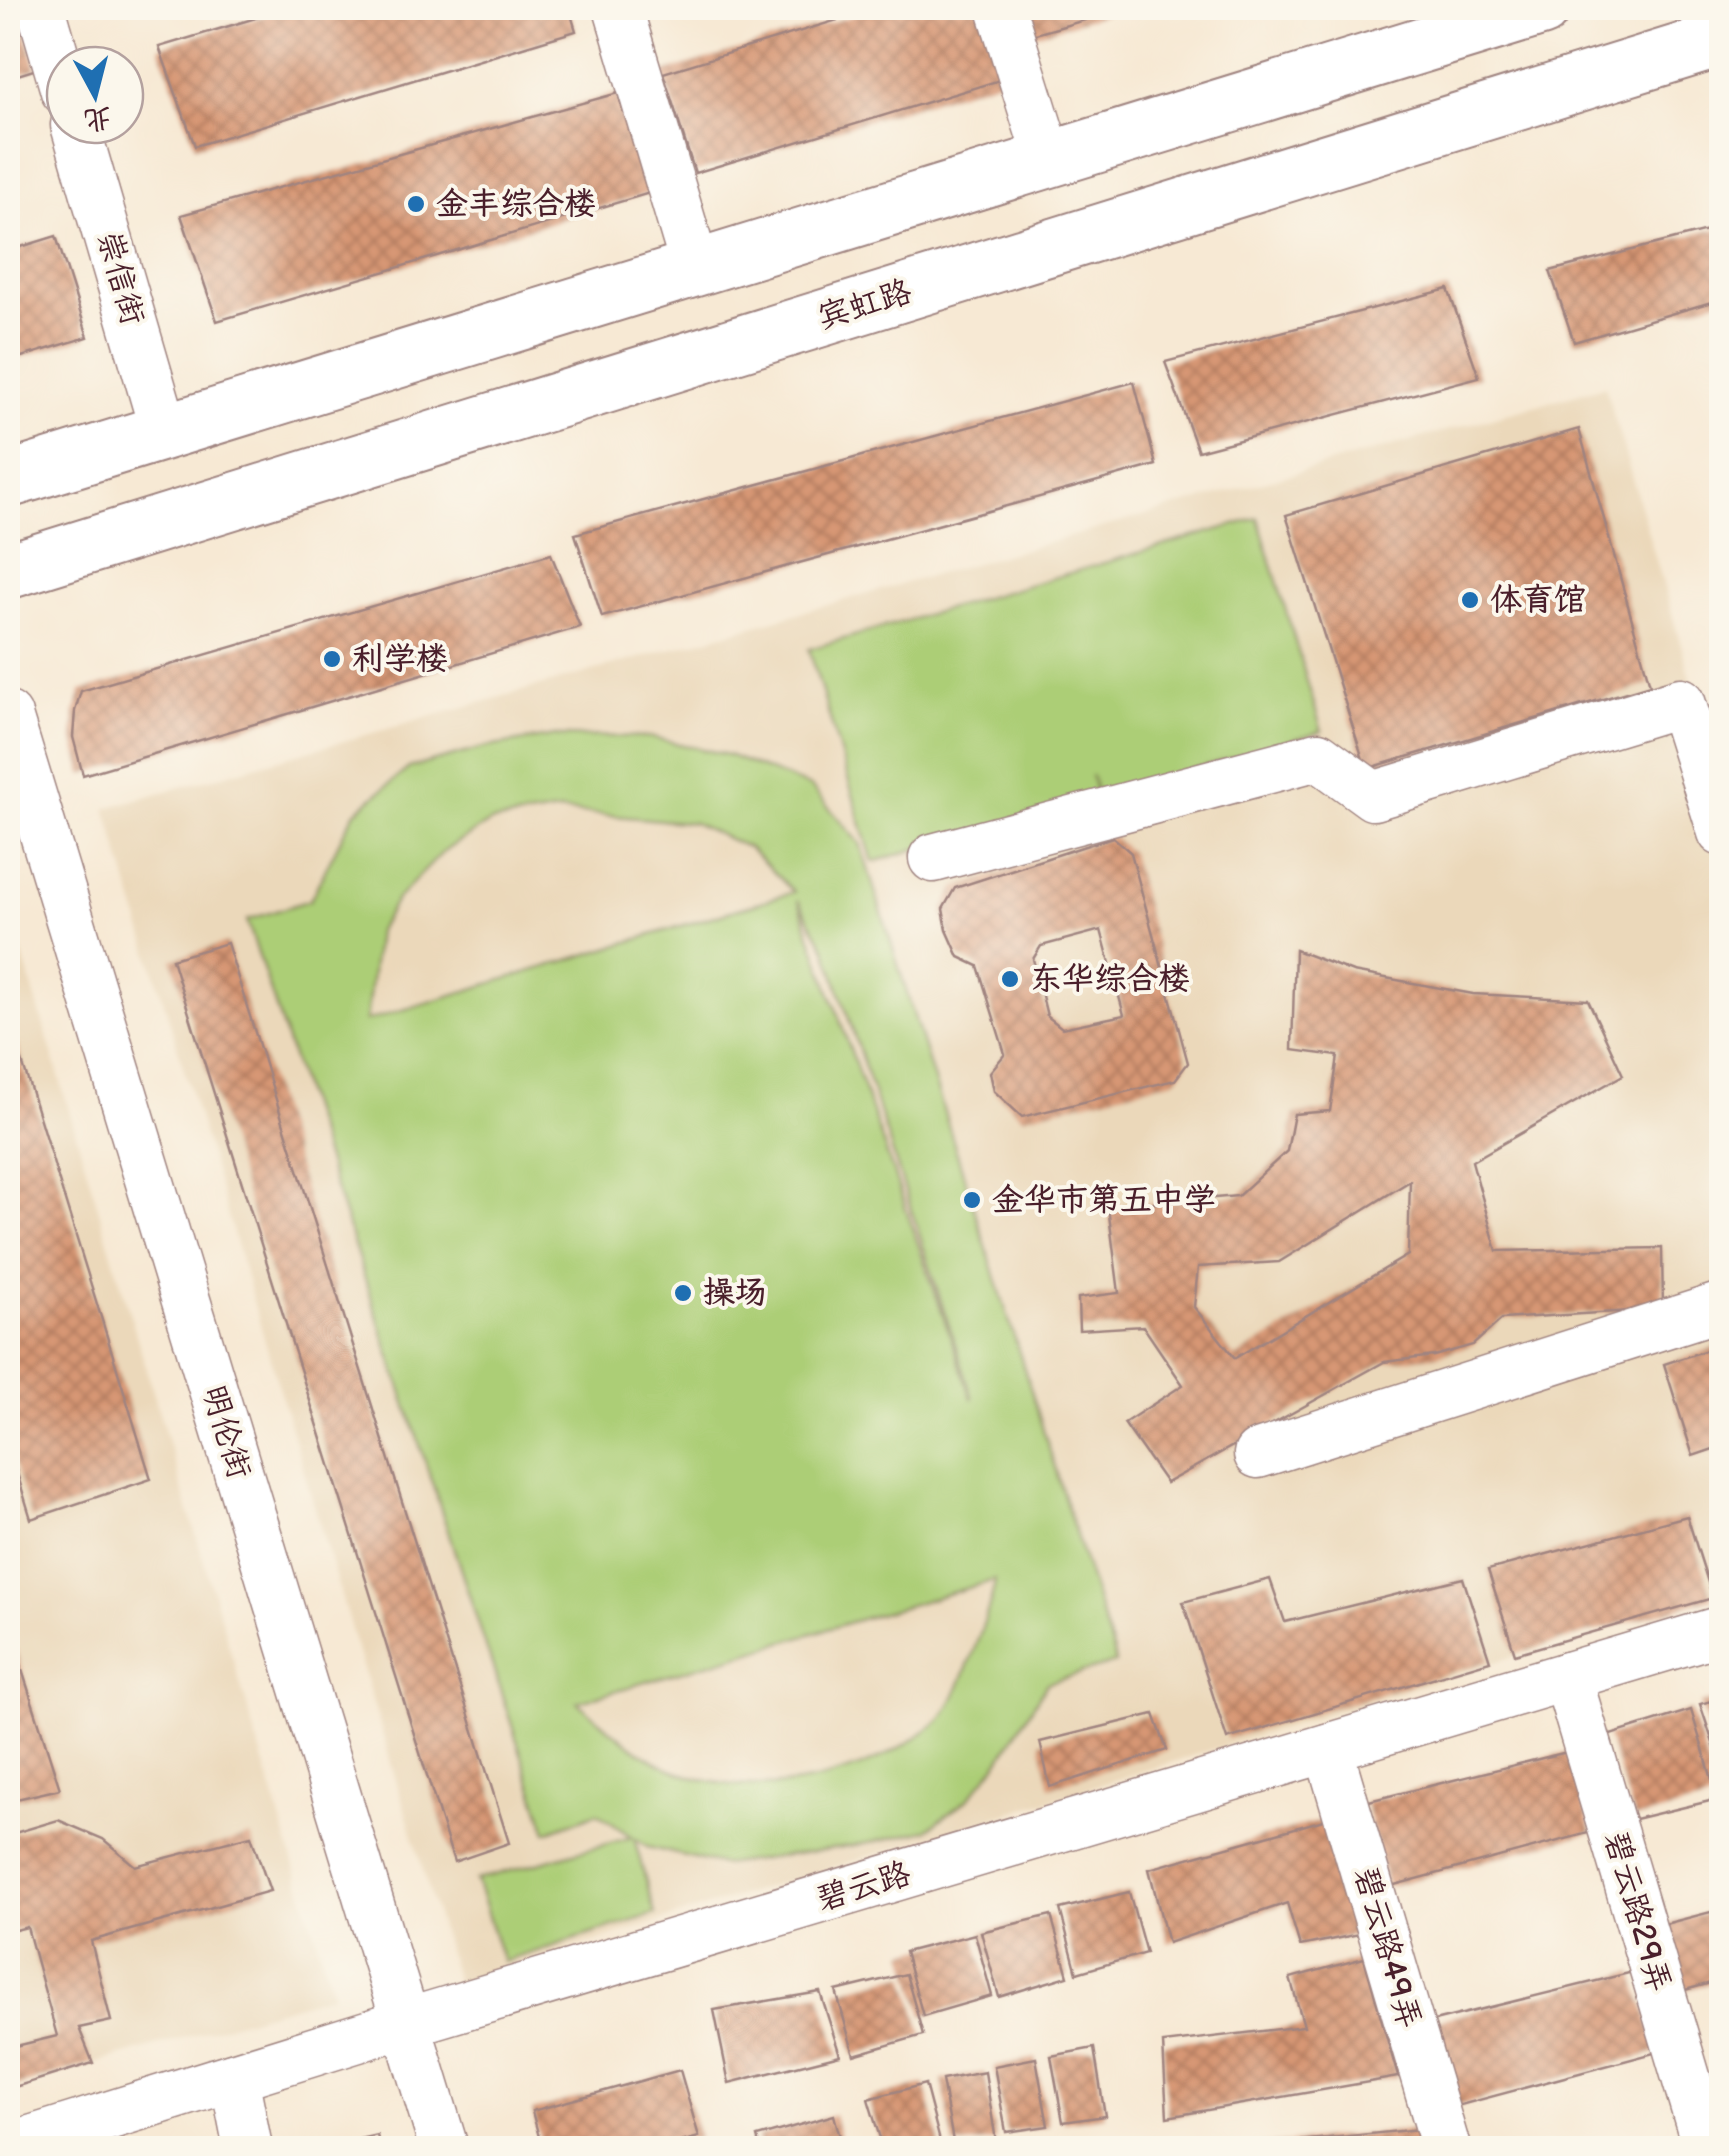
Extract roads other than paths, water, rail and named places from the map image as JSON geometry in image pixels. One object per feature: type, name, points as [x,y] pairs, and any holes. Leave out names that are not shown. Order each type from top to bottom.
[{"type":"main road","points":[[8,480],[1048,159],[1482,16],[1542,8]]},
{"type":"main road","name":"宾虹路","points":[[8,571],[1722,39]]},
{"type":"street","points":[[41,8],[52,45]]},
{"type":"street","points":[[618,8],[695,267]]},
{"type":"street","points":[[1001,8],[1048,159]]},
{"type":"street","name":"崇信街","points":[[81,145],[164,430]]},
{"type":"street","points":[[932,858],[1318,756],[1373,796],[1681,702],[1722,832]]},
{"type":"street","name":"明伦街","points":[[8,716],[444,2148]]},
{"type":"street","points":[[1258,1454],[1722,1306]]},
{"type":"street","name":"碧云路","points":[[10,2147],[406,2023],[1722,1630]]},
{"type":"street","name":"碧云路29弄","points":[[1568,1676],[1707,2148]]},
{"type":"street","name":"碧云路49弄","points":[[1328,1748],[1446,2148]]},
{"type":"street","points":[[234,2077],[248,2148]]},
{"type":"place","name":"金丰综合楼","points":[[416,204]]},
{"type":"place","name":"体育馆","points":[[1470,600]]},
{"type":"place","name":"利学楼","points":[[332,659]]},
{"type":"place","name":"东华综合楼","points":[[1010,979]]},
{"type":"place","name":"金华市第五中学","points":[[972,1200]]},
{"type":"place","name":"操场","points":[[683,1293]]}]
